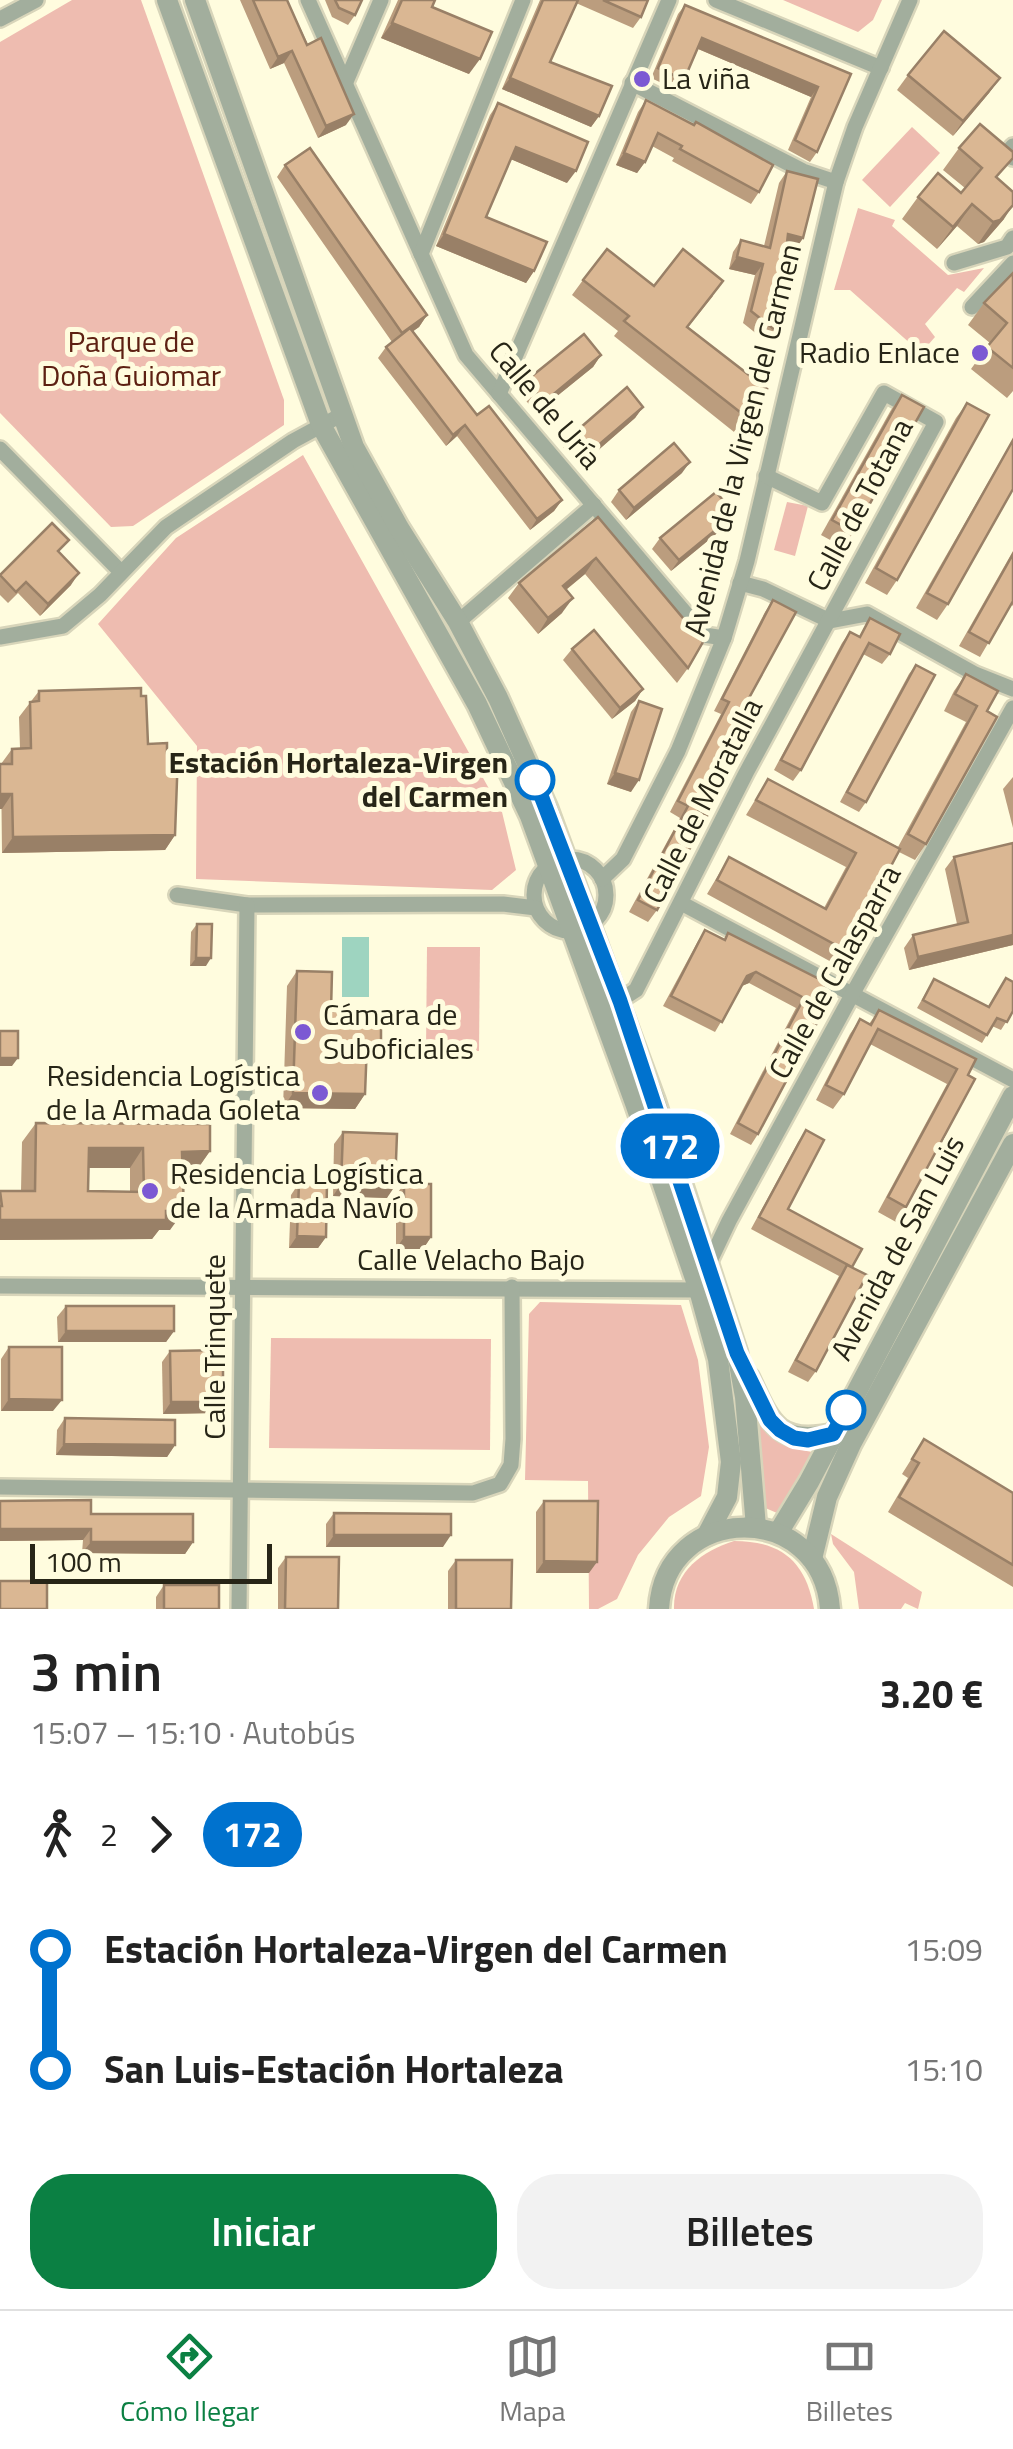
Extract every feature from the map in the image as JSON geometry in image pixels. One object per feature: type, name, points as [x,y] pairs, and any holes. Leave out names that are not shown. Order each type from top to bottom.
[{"type":"street","points":[[0,20],[36,0]]},
{"type":"street","points":[[166,0],[322,428],[478,704],[530,816],[558,863]]},
{"type":"street","points":[[195,0],[354,447],[458,622],[498,698],[582,928],[718,1359],[731,1462],[727,1497],[708,1535]]},
{"type":"street","name":"Calle de Uría","points":[[308,0],[466,355],[704,634],[724,638]]},
{"type":"street","points":[[345,84],[381,0]]},
{"type":"street","points":[[421,254],[523,0]]},
{"type":"street","points":[[499,394],[668,0]]},
{"type":"street","points":[[716,0],[881,68]]},
{"type":"street","name":"Avenida de la Virgen del Carmen","points":[[602,879],[623,859],[662,782],[724,638],[836,182],[910,0]]},
{"type":"street","points":[[632,83],[803,170],[836,182]]},
{"type":"street","points":[[1013,146],[1008,153],[1013,158]]},
{"type":"street","points":[[954,263],[1012,250]]},
{"type":"street","points":[[972,307],[1012,250]]},
{"type":"street","name":"Calle de Totana","points":[[766,476],[822,503],[884,392],[936,422],[830,621]]},
{"type":"street","points":[[0,636],[63,626],[100,595],[166,527],[293,442],[341,415]]},
{"type":"street","points":[[0,449],[121,572]]},
{"type":"street","points":[[458,622],[594,505]]},
{"type":"street","name":"Calle de Totana","points":[[740,584],[763,589],[830,621],[867,614],[976,674],[1013,689]]},
{"type":"street","name":"Calle de Moratalla","points":[[620,1001],[636,990],[746,773],[830,621]]},
{"type":"street","name":"Calle de Calasparra","points":[[709,1264],[853,993],[1013,708]]},
{"type":"street","points":[[558,863],[588,864],[602,879],[605,904],[582,928],[550,926],[536,908],[535,885],[558,863]]},
{"type":"street","points":[[177,895],[247,905],[503,904],[536,908]]},
{"type":"street","points":[[681,903],[1013,1080]]},
{"type":"street","name":"Calle Trinquete","points":[[239,1609],[247,905]]},
{"type":"street","points":[[582,928],[620,1001],[737,1353],[745,1397],[756,1527]]},
{"type":"street","name":"Avenida de San Luis","points":[[778,1533],[1013,1096]]},
{"type":"street","name":"Avenida de San Luis","points":[[812,1559],[826,1496],[850,1444],[1013,1144]]},
{"type":"street","name":"Calle Velacho Bajo","points":[[0,1286],[698,1290]]},
{"type":"street","points":[[0,1487],[473,1494],[500,1484],[511,1465],[513,1438],[512,1287]]},
{"type":"street","points":[[737,1353],[770,1420],[780,1430],[808,1440],[833,1434]]},
{"type":"street","points":[[655,1605],[672,1566],[684,1552],[708,1535],[734,1527],[756,1527],[778,1533],[812,1559],[822,1574],[830,1609]]},
{"type":"green space","name":"Parque de Doña Guiomar","points":[[72,0],[141,0],[284,400],[284,425],[133,526],[111,527],[0,413],[0,42]]},
{"type":"green space","points":[[783,0],[882,0],[873,20],[858,32]]},
{"type":"green space","points":[[912,127],[940,153],[890,207],[862,180]]},
{"type":"green space","points":[[858,208],[895,220],[892,226],[948,275],[984,268],[964,292],[957,288],[925,324],[935,337],[921,353],[850,290],[834,290]]},
{"type":"green space","points":[[303,455],[502,812],[516,870],[492,890],[196,879],[197,746],[98,624],[176,538]]},
{"type":"green space","points":[[787,502],[808,506],[795,556],[774,550]]},
{"type":"green space","points":[[427,947],[480,947],[479,1051],[426,1051]]},
{"type":"green space","points":[[540,1302],[681,1305],[698,1360],[709,1447],[701,1496],[669,1517],[638,1555],[617,1599],[598,1609],[589,1609],[588,1481],[525,1480],[529,1314]]},
{"type":"green space","points":[[271,1338],[491,1339],[490,1450],[269,1448]]},
{"type":"green space","points":[[756,1420],[781,1442],[812,1452],[813,1457],[777,1513],[763,1507]]},
{"type":"green space","points":[[831,1534],[922,1592],[918,1609],[905,1603],[901,1609],[859,1609],[854,1572],[833,1544]]},
{"type":"green space","points":[[734,1541],[766,1545],[789,1557],[805,1579],[814,1609],[674,1609],[678,1584],[684,1574],[701,1557]]},
{"type":"shaded area","points":[[342,937],[369,937],[369,997],[342,997]]},
{"type":"building","points":[[253,0],[287,0],[307,45],[321,38],[354,114],[326,126],[292,51],[278,57]]},
{"type":"building","points":[[335,0],[362,0],[355,15],[339,8]]},
{"type":"building","points":[[402,0],[435,0],[432,7],[492,32],[480,59],[392,23]]},
{"type":"building","points":[[543,0],[578,0],[550,62],[612,86],[599,116],[510,78]]},
{"type":"building","points":[[603,0],[648,0],[641,17]]},
{"type":"building","points":[[685,5],[851,74],[817,152],[795,140],[818,87],[702,38],[684,80],[658,68]]},
{"type":"building","points":[[944,31],[1000,78],[963,121],[908,75]]},
{"type":"building","points":[[646,100],[694,125],[696,122],[773,165],[759,192],[658,133],[645,162],[624,153]]},
{"type":"building","points":[[498,103],[588,142],[576,171],[516,147],[486,217],[547,242],[534,271],[444,234]]},
{"type":"building","points":[[980,124],[1013,152],[1013,158],[996,177],[1013,192],[1013,205],[1000,220],[993,222],[972,204],[953,227],[918,197],[938,173],[961,193],[982,168],[959,148]]},
{"type":"building","points":[[310,148],[427,315],[402,333],[285,165]]},
{"type":"building","points":[[787,171],[818,179],[803,238],[788,234],[785,260],[793,262],[775,330],[751,311],[763,264],[737,257],[741,240],[770,248]]},
{"type":"building","points":[[607,249],[654,286],[683,249],[723,281],[687,327],[767,389],[745,416],[624,321],[629,316],[583,280]]},
{"type":"building","points":[[1013,273],[1013,368],[987,347],[1007,323],[984,303]]},
{"type":"building","points":[[410,328],[477,415],[489,406],[562,500],[537,519],[465,425],[453,435],[386,347]]},
{"type":"building","points":[[584,334],[601,355],[544,402],[527,380]]},
{"type":"building","points":[[627,387],[643,407],[588,454],[572,435]]},
{"type":"building","points":[[902,395],[924,407],[854,532],[832,520]]},
{"type":"building","points":[[967,403],[989,415],[897,580],[876,568]]},
{"type":"building","points":[[1013,440],[1013,489],[948,604],[927,593]]},
{"type":"building","points":[[674,443],[690,462],[634,508],[619,490]]},
{"type":"building","points":[[716,492],[735,514],[679,560],[660,538]]},
{"type":"building","points":[[598,517],[703,642],[688,668],[596,558],[563,586],[573,598],[548,618],[519,583]]},
{"type":"building","points":[[52,523],[69,540],[58,551],[79,573],[48,604],[26,582],[16,592],[0,575]]},
{"type":"building","points":[[1013,554],[1013,601],[989,643],[969,632]]},
{"type":"building","points":[[773,600],[796,612],[743,709],[752,714],[698,812],[707,816],[657,910],[638,900],[688,806],[678,801],[729,702],[722,699]]},
{"type":"building","points":[[870,618],[900,634],[890,654],[869,643],[801,770],[781,760],[850,632],[860,637]]},
{"type":"building","points":[[594,630],[643,689],[620,708],[572,649]]},
{"type":"building","points":[[916,665],[935,675],[866,802],[847,792]]},
{"type":"building","points":[[966,674],[998,691],[987,711],[997,717],[926,844],[908,834],[977,706],[955,694]]},
{"type":"building","points":[[141,688],[141,696],[146,696],[148,744],[167,743],[167,753],[178,753],[175,835],[13,837],[12,794],[0,794],[0,764],[12,764],[12,749],[31,748],[30,702],[39,701],[39,691]]},
{"type":"building","points":[[639,701],[662,709],[639,780],[615,773]]},
{"type":"building","points":[[768,779],[900,849],[890,868],[898,871],[863,936],[855,932],[845,950],[717,880],[729,857],[826,909],[856,853],[756,800]]},
{"type":"building","points":[[1013,843],[1013,935],[918,957],[913,935],[968,922],[954,857]]},
{"type":"building","points":[[197,924],[212,924],[211,958],[196,958]]},
{"type":"building","points":[[705,930],[725,940],[728,933],[827,983],[817,1002],[826,1006],[758,1134],[738,1123],[804,998],[756,972],[747,976],[722,1022],[671,996]]},
{"type":"building","points":[[297,971],[332,972],[331,1011],[381,1010],[381,1043],[367,1043],[365,1094],[293,1093]]},
{"type":"building","points":[[1006,978],[1013,982],[1013,1011],[1007,1022],[997,1018],[987,1035],[923,1000],[934,979],[989,1007]]},
{"type":"building","points":[[879,1010],[976,1059],[968,1075],[975,1079],[906,1207],[888,1197],[957,1069],[878,1029],[844,1094],[826,1085],[860,1019],[871,1025]]},
{"type":"building","points":[[0,1031],[18,1031],[18,1058],[0,1058]]},
{"type":"building","points":[[36,1123],[210,1124],[210,1151],[182,1152],[184,1211],[166,1211],[166,1220],[0,1220],[0,1191],[35,1191]],"holes":[[[89,1148],[143,1148],[144,1192],[88,1191]]]},
{"type":"building","points":[[806,1130],[824,1140],[788,1209],[862,1249],[852,1267],[759,1217]]},
{"type":"building","points":[[343,1132],[397,1134],[395,1186],[341,1184]]},
{"type":"building","points":[[299,1183],[327,1183],[326,1237],[297,1236]]},
{"type":"building","points":[[404,1184],[431,1184],[431,1237],[404,1237]]},
{"type":"building","points":[[847,1265],[867,1275],[816,1371],[796,1360]]},
{"type":"building","points":[[66,1306],[174,1306],[174,1331],[66,1331]]},
{"type":"building","points":[[9,1347],[62,1347],[62,1400],[9,1399]]},
{"type":"building","points":[[223,1350],[223,1402],[171,1402],[170,1351]]},
{"type":"building","points":[[65,1418],[175,1420],[175,1445],[64,1444]]},
{"type":"building","points":[[924,1439],[1013,1493],[1013,1565],[899,1497],[919,1463],[912,1459]]},
{"type":"building","points":[[91,1500],[91,1514],[193,1514],[193,1542],[91,1542],[91,1529],[0,1529],[0,1501]]},
{"type":"building","points":[[544,1501],[598,1501],[597,1562],[544,1561]]},
{"type":"building","points":[[334,1513],[451,1514],[451,1535],[334,1535]]},
{"type":"building","points":[[286,1557],[339,1557],[338,1609],[285,1609]]},
{"type":"building","points":[[456,1560],[512,1560],[511,1609],[456,1609]]},
{"type":"building","points":[[0,1581],[47,1581],[47,1609],[0,1609]]},
{"type":"building","points":[[164,1585],[219,1585],[219,1609],[164,1609]]},
{"type":"bus line","name":"172","points":[[535,780],[620,1001],[737,1353],[770,1420],[794,1438],[808,1440],[833,1434],[846,1410]]},
{"type":"place","name":"La viña","points":[[642,79]]},
{"type":"place","name":"Radio Enlace","points":[[980,353]]},
{"type":"place","name":"Estación Hortaleza-Virgen del Carmen","points":[[535,780]]},
{"type":"place","name":"Cámara de Suboficiales","points":[[303,1032]]},
{"type":"place","name":"Residencia Logística de la Armada Goleta","points":[[320,1093]]},
{"type":"place","name":"Residencia Logística de la Armada Navío","points":[[150,1191]]}]
